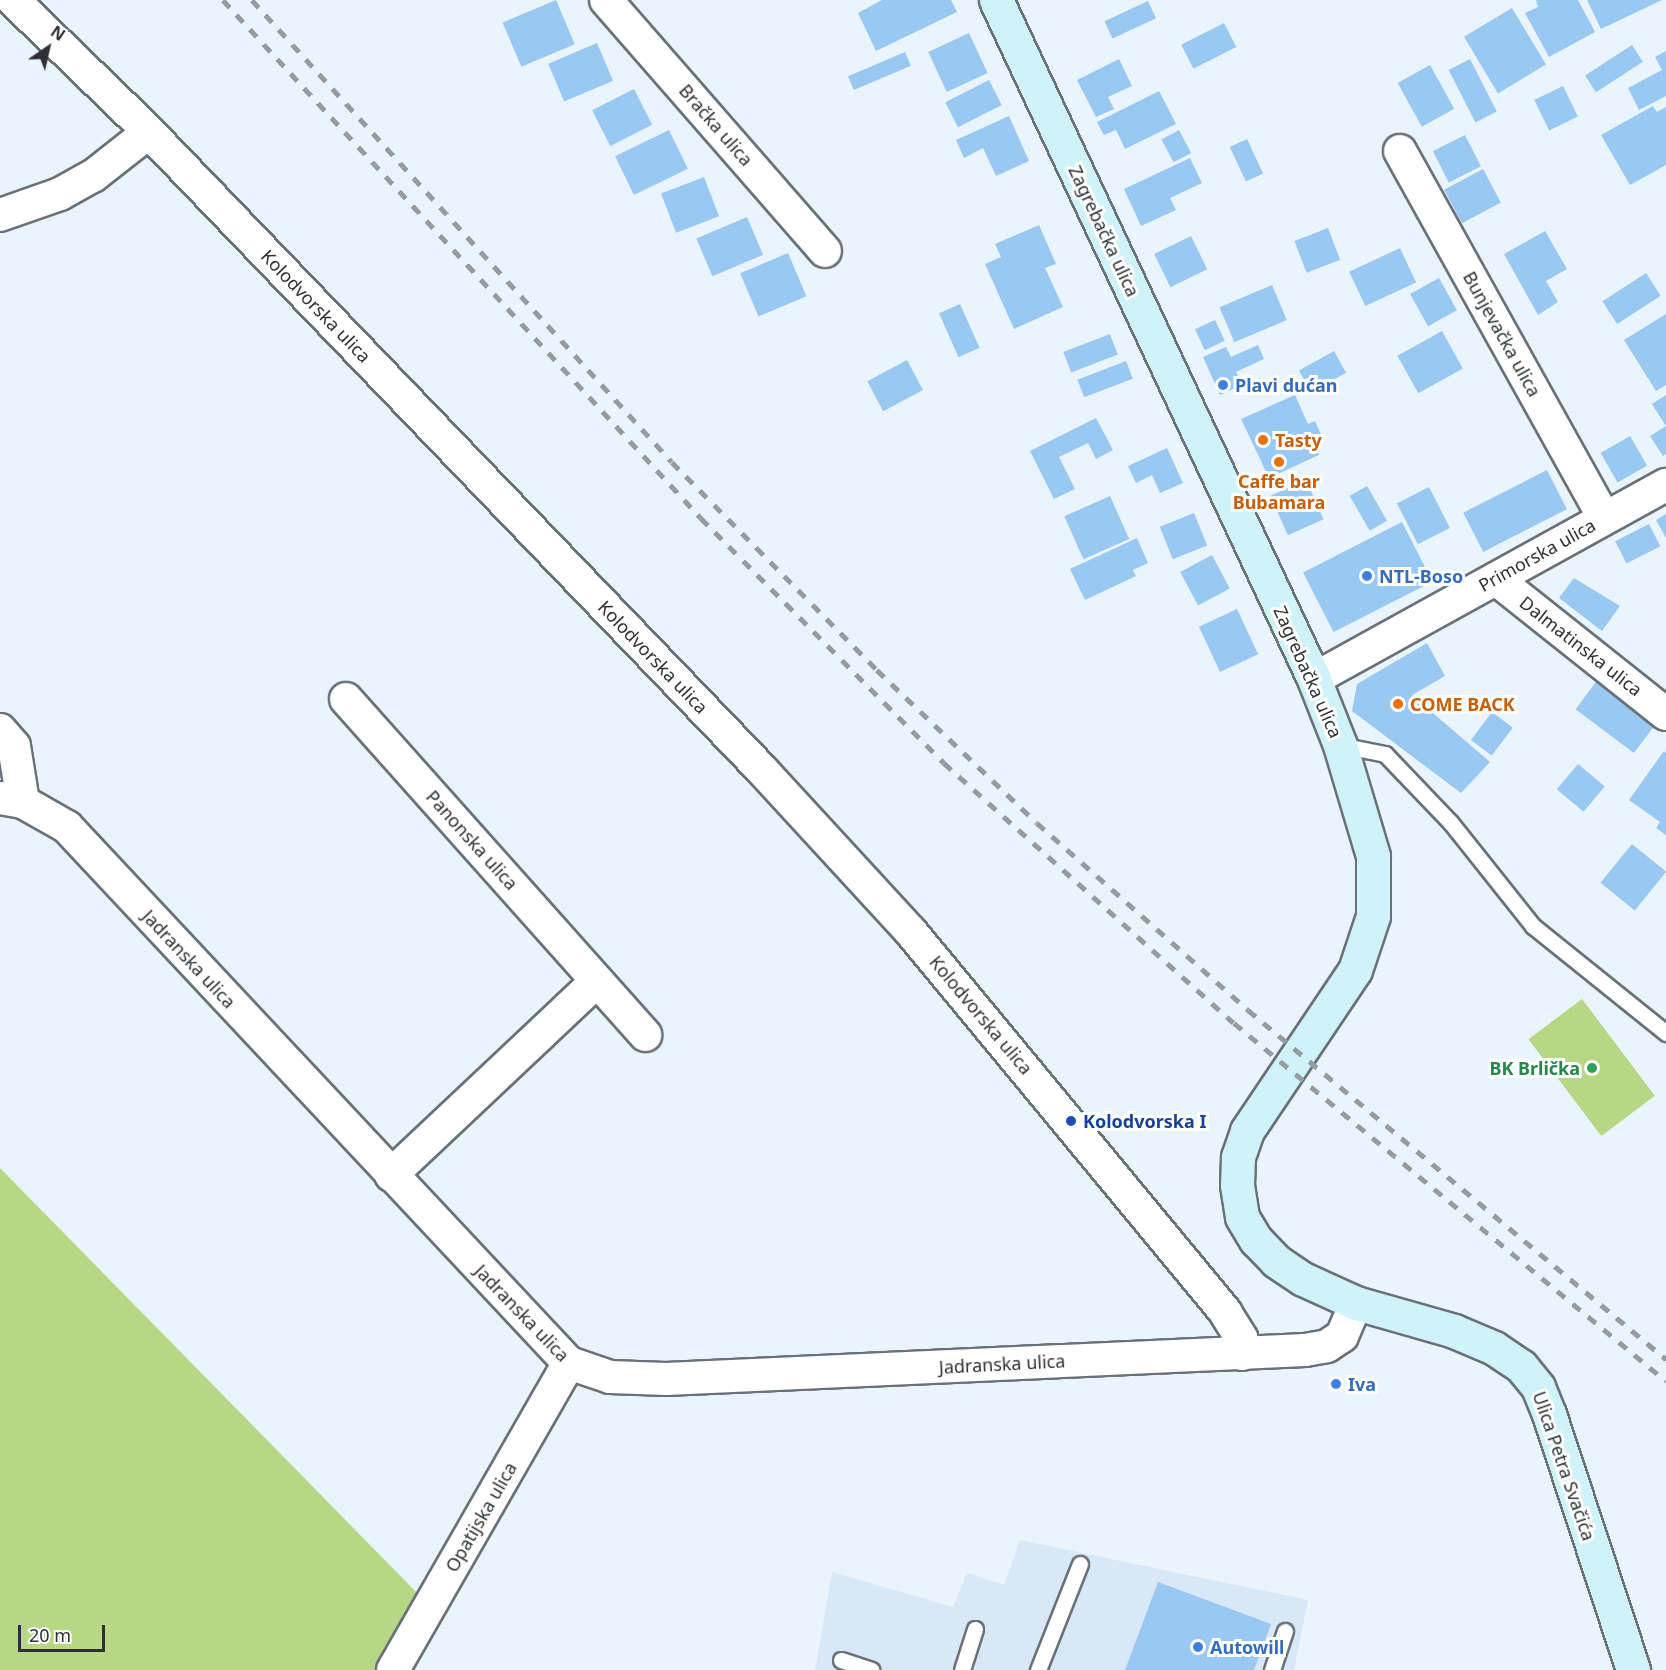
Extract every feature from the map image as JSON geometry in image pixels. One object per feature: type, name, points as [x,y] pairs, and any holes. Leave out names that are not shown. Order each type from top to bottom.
[{"type":"main road","name":"Zagrebačka ulica","points":[[996,0],[1314,679],[1340,745],[1372,856],[1373,916],[1365,945],[1338,999],[1271,1089],[1247,1131],[1238,1157],[1237,1185],[1242,1217],[1256,1240],[1276,1261],[1303,1279],[1356,1303]]},
{"type":"main road","name":"Ulica Petra Svačića","points":[[1356,1303],[1454,1331],[1494,1348],[1521,1366],[1538,1387],[1633,1670]]},
{"type":"street","name":"Kolodvorska ulica","points":[[13,0],[149,132],[763,771],[911,932],[1226,1312],[1241,1338],[1242,1354]]},
{"type":"street","name":"Bračka ulica","points":[[606,0],[825,250]]},
{"type":"street","points":[[0,215],[60,194],[93,176],[149,132]]},
{"type":"street","name":"Bunjevačka ulica","points":[[1400,151],[1604,518]]},
{"type":"street","name":"Primorska ulica","points":[[1314,679],[1666,485]]},
{"type":"street","name":"Dalmatinska ulica","points":[[1496,579],[1666,714]]},
{"type":"street","name":"Panonska ulica","points":[[346,699],[645,1035]]},
{"type":"street","points":[[0,730],[14,746],[12,800]]},
{"type":"street","name":"Jadranska ulica","points":[[12,800],[67,827],[569,1363],[610,1377],[666,1379],[1242,1354],[1327,1346],[1349,1327],[1356,1303]]},
{"type":"street","points":[[391,1175],[597,981]]},
{"type":"street","name":"Opatijska ulica","points":[[393,1670],[569,1363]]},
{"type":"lane","points":[[1340,745],[1385,754],[1452,823],[1533,926],[1666,1034]]},
{"type":"lane","points":[[1038,1670],[1080,1564]]},
{"type":"lane","points":[[962,1670],[975,1629]]},
{"type":"lane","points":[[1272,1670],[1286,1631]]},
{"type":"lane","points":[[841,1660],[871,1670]]},
{"type":"shaded area","points":[[1020,1540],[1308,1600],[1294,1670],[815,1670],[832,1572],[953,1607],[967,1573],[1004,1585]]},
{"type":"green space","name":"BK Brlička","points":[[1582,999],[1655,1096],[1601,1136],[1528,1039]]},
{"type":"green space","points":[[0,1168],[422,1598],[381,1670],[0,1670]]},
{"type":"building","points":[[556,0],[575,44],[521,67],[503,23]]},
{"type":"building","points":[[882,0],[951,0],[957,12],[876,51],[858,13]]},
{"type":"building","points":[[1536,0],[1578,0],[1595,32],[1549,57],[1525,13],[1538,7]]},
{"type":"building","points":[[1587,0],[1662,0],[1601,29]]},
{"type":"building","points":[[1148,1],[1156,18],[1113,39],[1104,21]]},
{"type":"building","points":[[1512,8],[1546,65],[1498,93],[1464,37]]},
{"type":"building","points":[[1224,23],[1236,47],[1193,69],[1181,45]]},
{"type":"building","points":[[969,33],[988,73],[947,92],[928,52]]},
{"type":"building","points":[[597,43],[613,81],[564,101],[548,64]]},
{"type":"building","points":[[1632,45],[1643,62],[1596,92],[1585,75]]},
{"type":"building","points":[[1666,51],[1666,96],[1639,110],[1628,88],[1662,70],[1655,57]]},
{"type":"building","points":[[905,52],[911,66],[854,90],[848,76]]},
{"type":"building","points":[[1119,59],[1132,86],[1108,97],[1114,109],[1096,117],[1077,80]]},
{"type":"building","points":[[1470,59],[1497,112],[1475,122],[1449,70]]},
{"type":"building","points":[[1430,65],[1454,109],[1422,127],[1398,83]]},
{"type":"building","points":[[989,80],[1002,105],[958,127],[945,102]]},
{"type":"building","points":[[1563,86],[1578,117],[1549,131],[1534,100]]},
{"type":"building","points":[[634,89],[652,125],[610,146],[592,110]]},
{"type":"building","points":[[1159,91],[1176,124],[1125,149],[1116,130],[1104,135],[1097,122]]},
{"type":"building","points":[[1653,106],[1657,112],[1666,107],[1666,165],[1630,185],[1601,135]]},
{"type":"building","points":[[1009,116],[1029,161],[996,176],[983,148],[964,158],[956,140]]},
{"type":"building","points":[[669,130],[688,169],[634,195],[615,156]]},
{"type":"building","points":[[1179,130],[1191,153],[1174,162],[1161,139]]},
{"type":"building","points":[[1465,135],[1481,166],[1449,183],[1433,151]]},
{"type":"building","points":[[1247,139],[1263,173],[1246,181],[1230,147]]},
{"type":"building","points":[[1190,158],[1202,183],[1170,198],[1176,210],[1141,226],[1124,189]]},
{"type":"building","points":[[1483,169],[1501,203],[1462,223],[1444,190]]},
{"type":"building","points":[[704,177],[719,216],[676,233],[661,193]]},
{"type":"building","points":[[747,217],[763,255],[712,276],[696,238]]},
{"type":"building","points":[[1039,225],[1056,264],[1045,268],[1063,307],[1014,329],[985,264],[1001,257],[995,244]]},
{"type":"building","points":[[1328,228],[1340,260],[1307,273],[1294,241]]},
{"type":"building","points":[[1545,231],[1567,269],[1546,281],[1558,302],[1538,315],[1504,254]]},
{"type":"building","points":[[1191,236],[1207,269],[1170,287],[1154,254]]},
{"type":"building","points":[[1400,248],[1416,282],[1365,306],[1349,272]]},
{"type":"building","points":[[788,253],[806,296],[758,317],[740,273]]},
{"type":"building","points":[[1646,273],[1661,296],[1617,324],[1602,301]]},
{"type":"building","points":[[1439,278],[1457,310],[1428,326],[1410,294]]},
{"type":"building","points":[[1272,285],[1287,320],[1234,342],[1220,307]]},
{"type":"building","points":[[960,304],[980,348],[959,357],[939,313]]},
{"type":"building","points":[[1666,314],[1666,385],[1656,391],[1624,340]]},
{"type":"building","points":[[1215,320],[1225,341],[1205,350],[1195,329]]},
{"type":"building","points":[[1442,331],[1463,369],[1418,393],[1397,356]]},
{"type":"building","points":[[1110,334],[1118,355],[1071,372],[1063,352]]},
{"type":"building","points":[[1258,345],[1264,359],[1236,372],[1242,385],[1220,395],[1203,357],[1226,347],[1231,357]]},
{"type":"building","points":[[1334,351],[1346,373],[1311,392],[1299,370]]},
{"type":"building","points":[[907,360],[923,390],[883,411],[867,381]]},
{"type":"building","points":[[1126,361],[1133,379],[1084,397],[1077,380]]},
{"type":"building","points":[[1295,395],[1308,424],[1315,421],[1323,439],[1314,443],[1319,455],[1269,478],[1241,419]]},
{"type":"building","points":[[1666,395],[1666,426],[1652,404]]},
{"type":"building","points":[[1096,418],[1113,450],[1096,459],[1088,443],[1059,457],[1075,489],[1054,499],[1030,451]]},
{"type":"building","points":[[1666,426],[1666,454],[1663,456],[1650,436]]},
{"type":"building","points":[[1630,436],[1647,465],[1618,482],[1601,453]]},
{"type":"building","points":[[1167,448],[1183,483],[1160,493],[1152,475],[1136,483],[1128,466]]},
{"type":"building","points":[[1547,470],[1567,509],[1483,552],[1463,513]]},
{"type":"building","points":[[1306,480],[1323,519],[1288,535],[1270,496]]},
{"type":"building","points":[[1367,486],[1387,521],[1370,531],[1350,496]]},
{"type":"building","points":[[1429,487],[1450,528],[1418,544],[1397,503]]},
{"type":"building","points":[[1110,496],[1129,539],[1083,559],[1064,516]]},
{"type":"building","points":[[1194,513],[1207,545],[1173,559],[1160,527]]},
{"type":"building","points":[[1666,514],[1666,538],[1656,520]]},
{"type":"building","name":"NTL-Boso","points":[[1402,522],[1432,582],[1334,632],[1303,572]]},
{"type":"building","points":[[1649,524],[1660,546],[1626,564],[1615,541]]},
{"type":"building","points":[[1137,538],[1148,563],[1133,570],[1136,576],[1085,600],[1070,569]]},
{"type":"building","points":[[1212,555],[1230,589],[1198,605],[1180,572]]},
{"type":"building","points":[[1574,578],[1620,606],[1602,631],[1559,598]]},
{"type":"building","points":[[1237,609],[1258,654],[1220,672],[1199,627]]},
{"type":"building","points":[[1427,643],[1445,676],[1412,695],[1490,762],[1461,793],[1352,711],[1357,684]]},
{"type":"building","points":[[1596,682],[1654,726],[1634,753],[1576,709]]},
{"type":"building","points":[[1492,712],[1513,728],[1492,756],[1471,740]]},
{"type":"building","points":[[1664,751],[1666,753],[1666,835],[1656,828],[1660,822],[1629,800]]},
{"type":"building","points":[[1578,764],[1605,786],[1584,812],[1557,789]]},
{"type":"building","points":[[1632,844],[1666,872],[1635,911],[1601,883]]},
{"type":"building","name":"Autowill","points":[[1158,1582],[1271,1624],[1254,1670],[1125,1670]]},
{"type":"railway","points":[[223,0],[701,518],[944,763],[1234,1023],[1666,1381]]},
{"type":"railway","points":[[252,0],[672,462],[877,670],[1037,823],[1248,1010],[1666,1359]]},
{"type":"place","name":"Plavi dućan","points":[[1223,385]]},
{"type":"place","name":"Tasty","points":[[1263,440]]},
{"type":"place","name":"Caffe bar Bubamara","points":[[1279,462]]},
{"type":"place","name":"NTL-Boso","points":[[1367,576]]},
{"type":"place","name":"COME BACK","points":[[1398,704]]},
{"type":"place","name":"BK Brlička","points":[[1592,1068]]},
{"type":"place","name":"Kolodvorska I","points":[[1071,1121]]},
{"type":"place","name":"Iva","points":[[1336,1384]]},
{"type":"place","name":"Autowill","points":[[1198,1647]]}]
